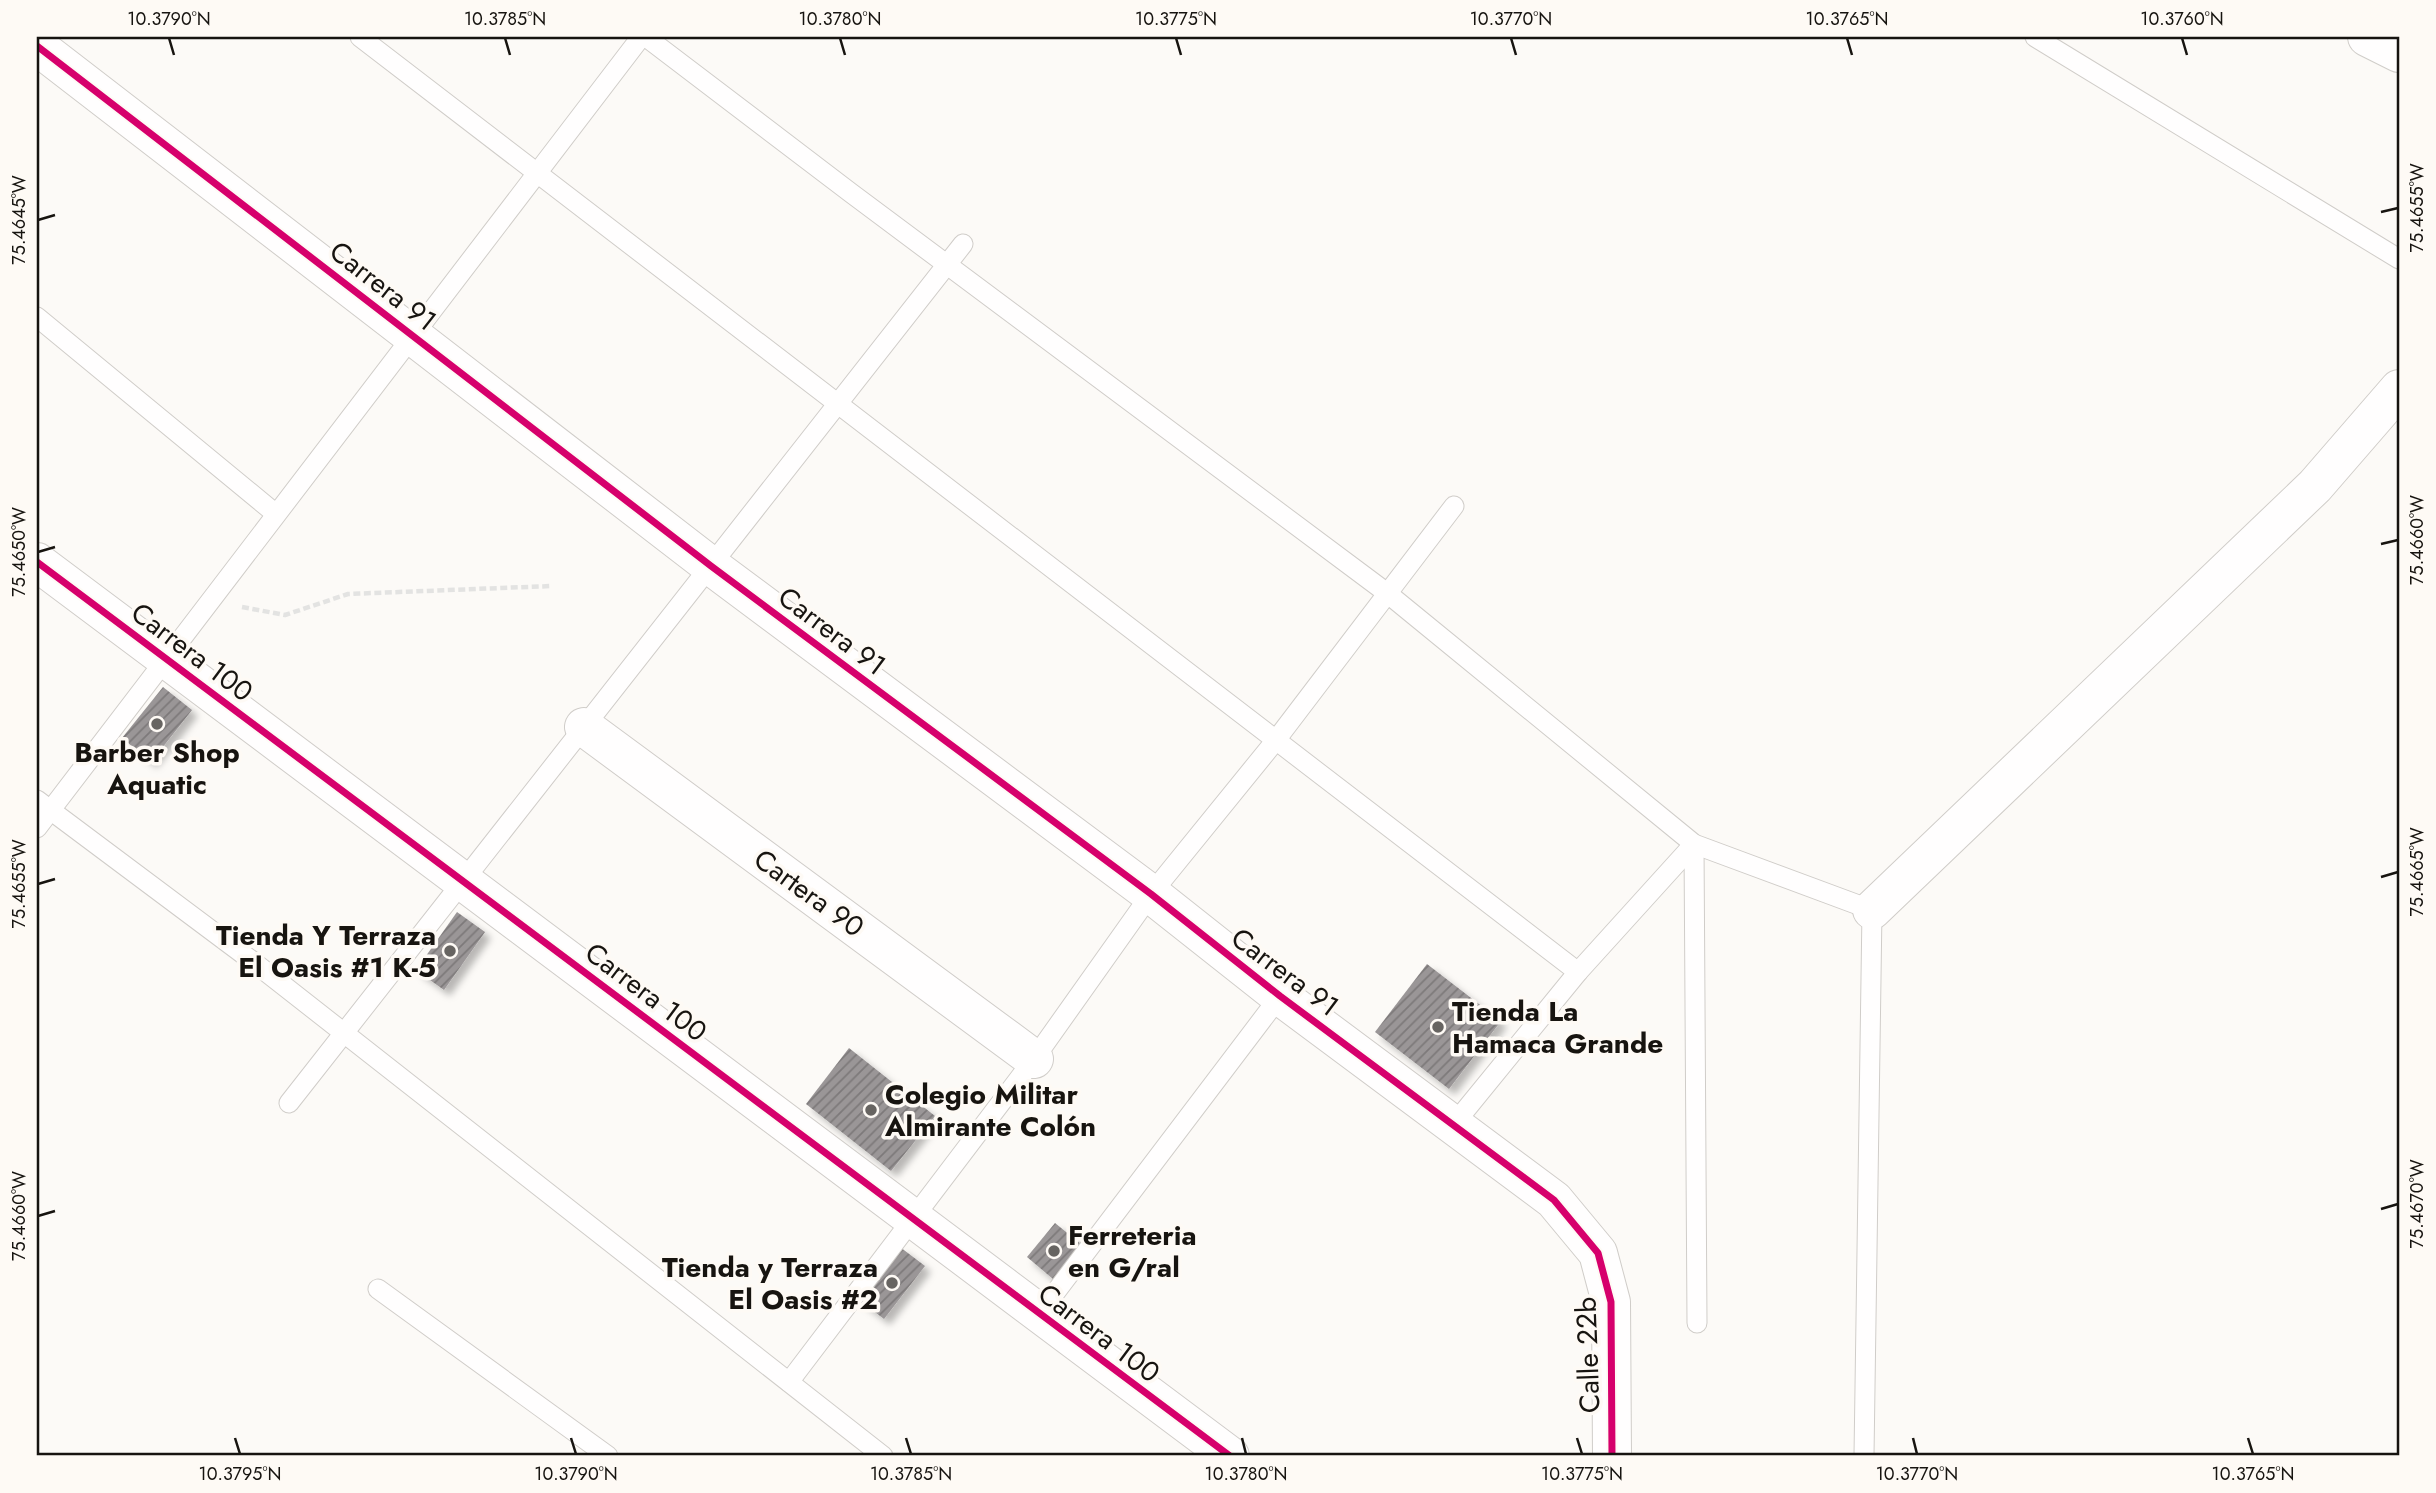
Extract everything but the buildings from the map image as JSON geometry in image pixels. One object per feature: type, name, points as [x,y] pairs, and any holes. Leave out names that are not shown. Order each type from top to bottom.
[{"type":"street","points":[[2367,37],[2399,53]]},
{"type":"street","name":"Carrera 91","points":[[37,46],[711,566],[1151,894],[1280,996],[1554,1200],[1598,1252]]},
{"type":"street","points":[[1872,910],[2315,486],[2399,389]]},
{"type":"street","name":"Carrera 100","points":[[37,562],[1230,1456]]},
{"type":"street","name":"Cartera 90","points":[[584,727],[1034,1059]]},
{"type":"street","name":"Calle 22b","points":[[1598,1252],[1611,1303],[1612,1456]]},
{"type":"lane","points":[[360,37],[1578,972]]},
{"type":"lane","points":[[37,828],[44,805],[166,659],[643,37],[1387,593],[1694,844],[1872,910],[1864,1456]]},
{"type":"lane","points":[[2035,37],[2399,259]]},
{"type":"lane","points":[[289,1103],[963,244]]},
{"type":"lane","points":[[37,317],[276,514]]},
{"type":"lane","points":[[789,1382],[1034,1059],[1151,894],[1276,740],[1454,506]]},
{"type":"lane","points":[[44,805],[251,960],[883,1456]]},
{"type":"lane","points":[[1454,1124],[1578,972],[1694,844]]},
{"type":"lane","points":[[1694,844],[1697,1323]]},
{"type":"lane","points":[[1039,1314],[1280,996]]},
{"type":"lane","points":[[378,1289],[608,1456]]},
{"type":"path","points":[[210,601],[285,615],[348,594],[552,586]]},
{"type":"cycle path","points":[[37,46],[711,566],[1151,894],[1280,996],[1554,1200],[1598,1253],[1611,1302],[1612,1456]]},
{"type":"cycle path","points":[[37,562],[1230,1456]]},
{"type":"place","name":"Barber Shop Aquatic","points":[[157,724]]},
{"type":"place","name":"Tienda Y Terraza El Oasis #1 K-5","points":[[450,951]]},
{"type":"place","name":"Tienda La Hamaca Grande","points":[[1438,1027]]},
{"type":"place","name":"Colegio Militar Almirante Colón","points":[[871,1110]]},
{"type":"place","name":"Ferreteria en G/ral","points":[[1054,1251]]},
{"type":"place","name":"Tienda y Terraza El Oasis #2","points":[[892,1283]]}]
